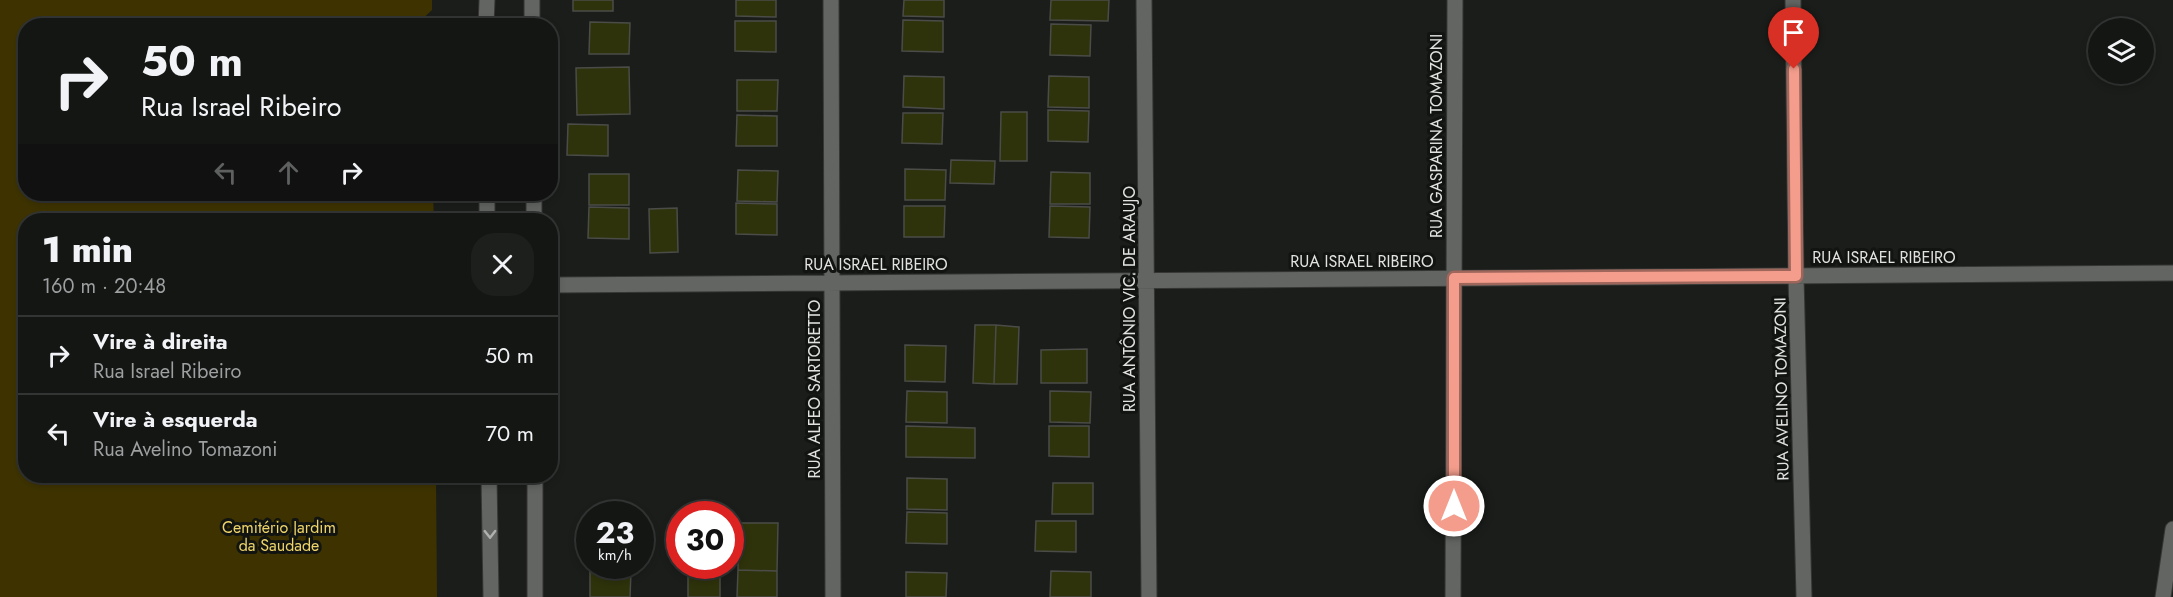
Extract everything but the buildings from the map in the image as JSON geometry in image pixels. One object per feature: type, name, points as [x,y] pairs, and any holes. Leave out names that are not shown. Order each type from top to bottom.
[{"type":"street","points":[[486,18],[487,0]]},
{"type":"street","points":[[532,0],[532,18]]},
{"type":"street","name":"RUA ALFEO SARTORETTO","points":[[831,0],[833,597]]},
{"type":"street","name":"RUA ANTÔNIO VIC. DE ARAUJO","points":[[1144,0],[1149,597]]},
{"type":"street","name":"RUA GASPARINA TOMAZONI","points":[[1453,597],[1455,0]]},
{"type":"street","name":"RUA AVELINO TOMAZONI","points":[[1793,0],[1796,276],[1804,597]]},
{"type":"street","name":"RUA ISRAEL RIBEIRO","points":[[558,285],[2173,273]]},
{"type":"street","points":[[489,483],[490,597]]},
{"type":"street","points":[[535,483],[535,597]]},
{"type":"street","points":[[2163,597],[2173,529]]},
{"type":"green space","name":"Cemitério Jardim da Saudade","points":[[0,0],[432,0],[432,10],[423,18],[18,18],[18,201],[433,201],[434,213],[18,213],[18,483],[436,483],[437,597],[0,597]]},
{"type":"route","points":[[1454,506],[1454,278],[1796,276],[1794,69]]}]
